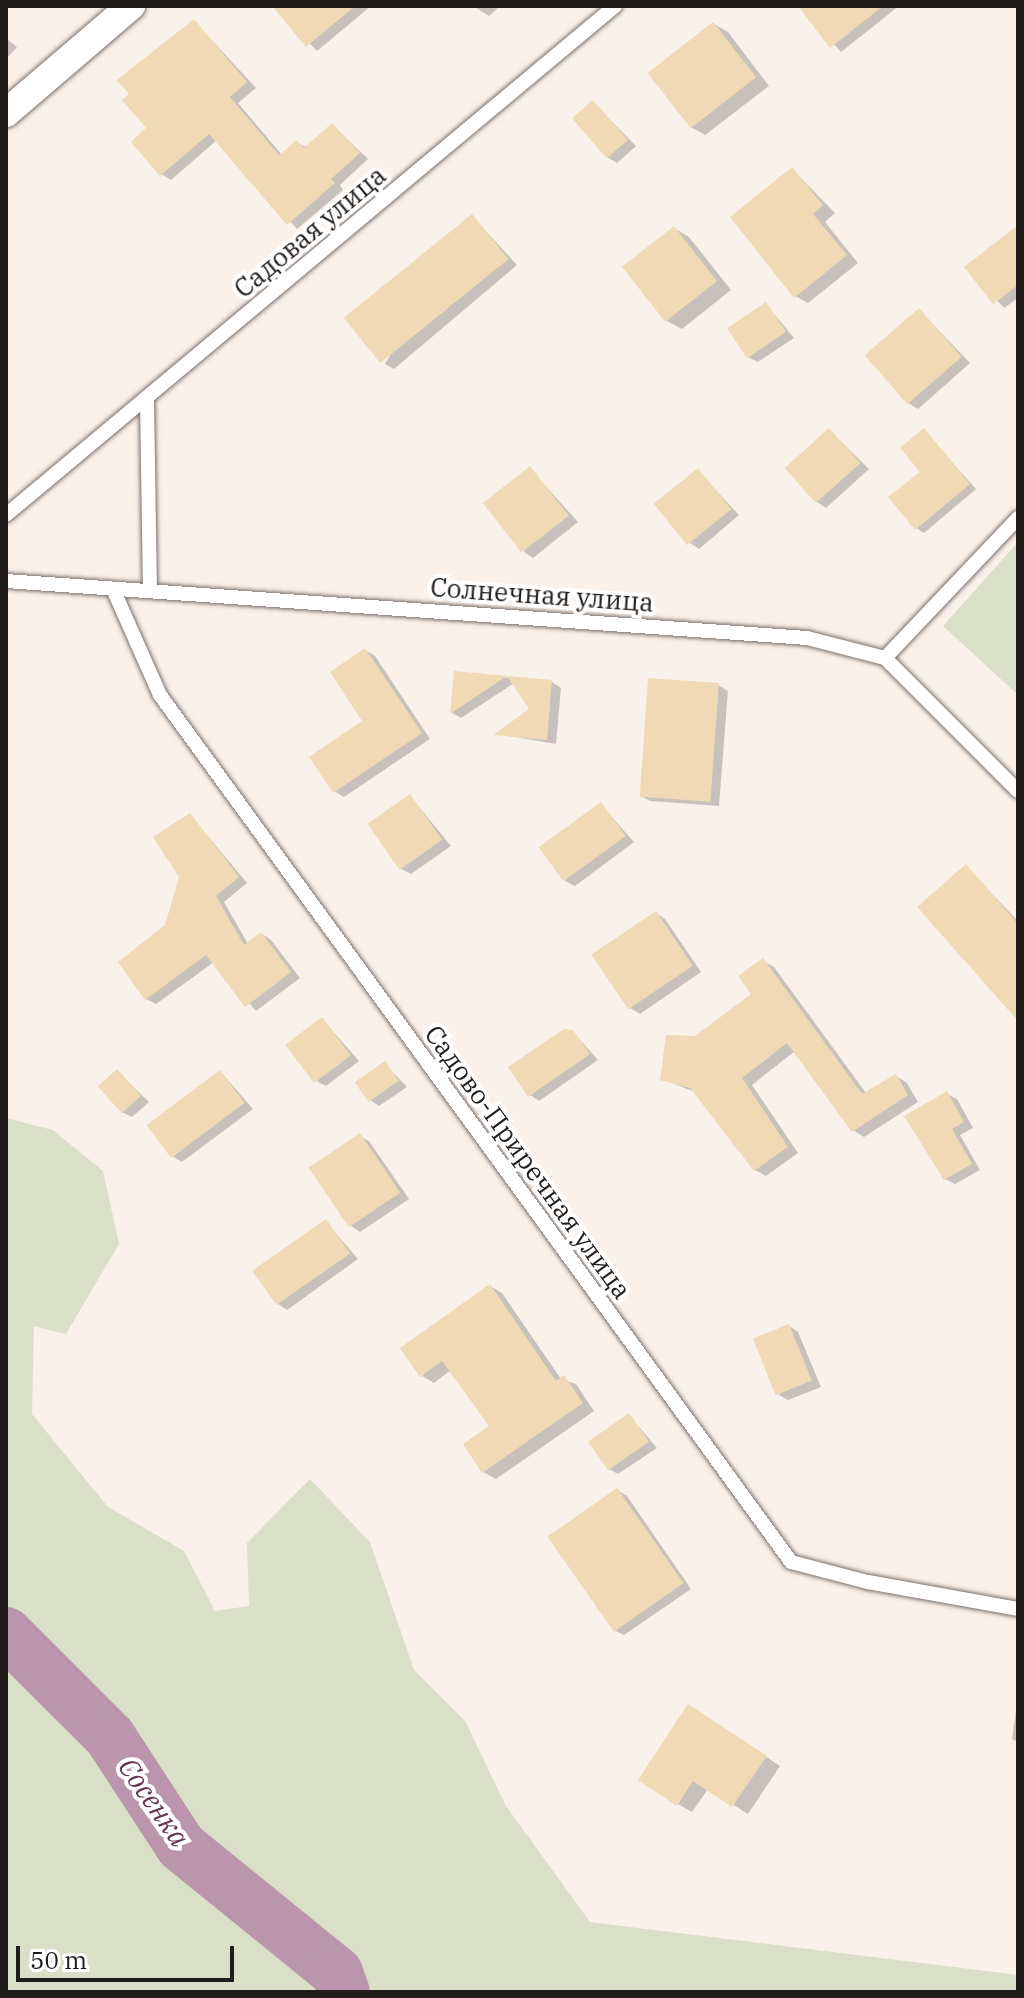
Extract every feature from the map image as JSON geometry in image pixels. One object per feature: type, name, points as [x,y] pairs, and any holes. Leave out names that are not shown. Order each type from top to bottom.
[{"type":"street","points":[[6,113],[131,6]]},
{"type":"lane","name":"Садовая улица","points":[[6,515],[35,495],[615,6]]},
{"type":"lane","points":[[147,401],[150,589]]},
{"type":"lane","points":[[1018,518],[885,658],[1018,791]]},
{"type":"lane","name":"Солнечная улица","points":[[6,581],[807,638],[885,658]]},
{"type":"lane","name":"Садово-Приречная улица","points":[[113,589],[160,695],[791,1562],[868,1582],[1018,1609]]},
{"type":"green space","points":[[1018,542],[1018,695],[943,626]]},
{"type":"green space","points":[[6,1118],[53,1130],[103,1171],[119,1244],[66,1334],[34,1326],[32,1414],[108,1507],[184,1551],[215,1611],[249,1606],[247,1543],[310,1479],[370,1542],[414,1670],[465,1721],[506,1806],[590,1922],[1018,1975],[1018,1992],[6,1992]]},
{"type":"building","points":[[272,6],[355,6],[306,47]]},
{"type":"building","points":[[798,6],[883,6],[830,48]]},
{"type":"building","points":[[194,19],[247,82],[230,97],[279,155],[297,140],[304,148],[332,123],[360,153],[331,179],[335,183],[287,225],[209,134],[160,176],[131,142],[146,128],[122,100],[129,94],[117,80]]},
{"type":"building","points":[[713,22],[756,77],[691,128],[648,73]]},
{"type":"building","points":[[593,100],[628,140],[607,158],[572,118]]},
{"type":"building","points":[[792,167],[823,205],[813,214],[847,255],[794,298],[730,217]]},
{"type":"building","points":[[472,214],[509,259],[380,363],[344,318]]},
{"type":"building","points":[[1018,225],[1018,285],[993,304],[964,267]]},
{"type":"building","points":[[674,226],[717,281],[665,322],[622,267]]},
{"type":"building","points":[[766,302],[786,332],[747,358],[727,328]]},
{"type":"building","points":[[919,308],[962,357],[907,404],[865,355]]},
{"type":"building","points":[[829,428],[860,463],[816,503],[784,468]]},
{"type":"building","points":[[924,428],[970,484],[915,530],[888,497],[920,472],[900,448]]},
{"type":"building","points":[[530,466],[569,516],[522,553],[483,503]]},
{"type":"building","points":[[698,468],[731,509],[687,545],[654,504]]},
{"type":"building","points":[[365,648],[422,733],[333,793],[309,757],[362,721],[330,672]]},
{"type":"building","points":[[454,671],[552,680],[547,740],[493,735],[529,709],[507,676],[450,714]]},
{"type":"building","points":[[648,678],[719,683],[711,802],[640,797]]},
{"type":"building","points":[[410,794],[442,840],[400,870],[367,824]]},
{"type":"building","points":[[601,802],[626,836],[563,881],[539,847]]},
{"type":"building","points":[[190,813],[239,877],[216,896],[244,945],[261,932],[291,972],[245,1007],[206,955],[145,1000],[118,962],[165,925],[179,877],[153,837]]},
{"type":"building","points":[[966,864],[1018,924],[1018,1021],[917,907]]},
{"type":"building","points":[[656,911],[693,966],[628,1009],[591,955]]},
{"type":"building","points":[[763,958],[862,1094],[896,1074],[908,1095],[852,1132],[787,1043],[742,1078],[788,1147],[754,1171],[690,1088],[660,1080],[666,1035],[695,1036],[751,994],[738,976]]},
{"type":"building","points":[[322,1017],[351,1055],[314,1083],[285,1045]]},
{"type":"building","points":[[564,1029],[573,1030],[590,1054],[528,1097],[508,1067]]},
{"type":"building","points":[[385,1061],[399,1081],[368,1102],[355,1082]]},
{"type":"building","points":[[117,1069],[141,1096],[122,1113],[98,1086]]},
{"type":"building","points":[[220,1070],[245,1103],[171,1158],[147,1125]]},
{"type":"building","points":[[947,1091],[964,1122],[952,1129],[972,1164],[944,1180],[904,1116]]},
{"type":"building","points":[[360,1133],[400,1193],[349,1227],[309,1168]]},
{"type":"building","points":[[326,1219],[350,1253],[276,1305],[252,1271]]},
{"type":"building","points":[[490,1284],[556,1381],[564,1375],[583,1403],[482,1473],[463,1444],[489,1426],[442,1361],[420,1377],[400,1348]]},
{"type":"building","points":[[789,1324],[812,1381],[776,1395],[753,1339]]},
{"type":"building","points":[[629,1413],[649,1442],[608,1470],[588,1442]]},
{"type":"building","points":[[617,1488],[684,1583],[614,1632],[547,1537]]},
{"type":"building","points":[[688,1704],[767,1756],[732,1807],[693,1781],[677,1806],[638,1780]]},
{"type":"waterway","name":"Сосенка","points":[[6,1633],[110,1737],[181,1846],[337,1973],[344,1992]]}]
